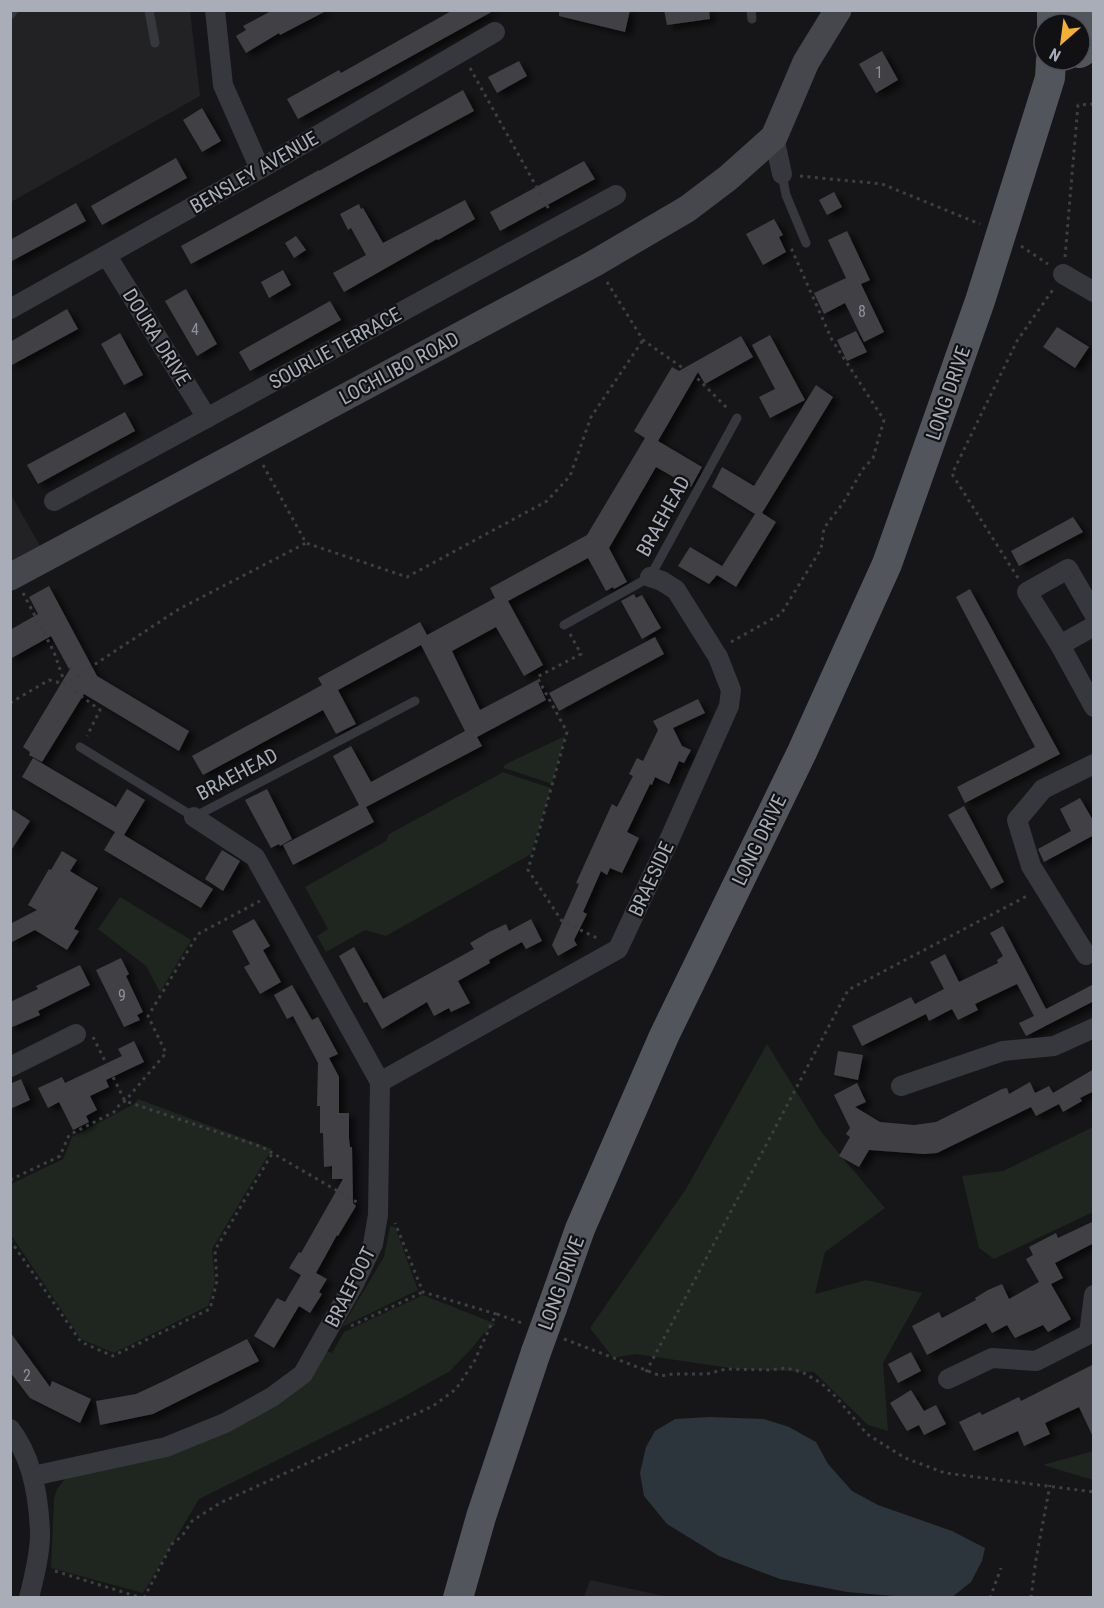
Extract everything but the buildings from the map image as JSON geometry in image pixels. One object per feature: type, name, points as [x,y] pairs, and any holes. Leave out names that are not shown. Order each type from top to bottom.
[{"type":"main road","points":[[1075,10],[1094,22]]},
{"type":"main road","name":"LONG DRIVE","points":[[458,1598],[481,1517],[580,1229],[664,1036],[802,752],[887,564],[976,312],[1055,72]]},
{"type":"street","points":[[215,10],[223,85],[260,169]]},
{"type":"street","points":[[782,174],[774,137],[806,62],[838,10]]},
{"type":"street","name":"BENSLEY AVENUE","points":[[10,309],[260,169],[460,50],[495,32]]},
{"type":"street","name":"LOCHLIBO ROAD","points":[[12,577],[595,263],[687,210],[728,178],[774,137]]},
{"type":"street","name":"SOURLIE TERRACE","points":[[54,501],[616,195]]},
{"type":"street","name":"DOURA DRIVE","points":[[107,256],[207,418]]},
{"type":"street","points":[[1063,274],[1094,292]]},
{"type":"street","points":[[1091,697],[1027,592],[1068,569],[1094,614]]},
{"type":"street","name":"BRAESIDE","points":[[618,948],[729,706],[731,690],[718,657],[675,590],[662,581],[650,577]]},
{"type":"street","points":[[1060,645],[1094,626]]},
{"type":"street","points":[[1086,955],[1031,866],[1017,820],[1043,789],[1094,764]]},
{"type":"street","name":"BRAEFOOT","points":[[33,1476],[166,1447],[225,1423],[272,1397],[303,1374],[373,1244],[378,1215],[380,1082],[255,857],[194,817]]},
{"type":"street","points":[[380,1082],[618,948]]},
{"type":"street","points":[[902,1086],[1003,1052],[1054,1046],[1094,1028]]},
{"type":"street","points":[[10,1067],[76,1034]]},
{"type":"street","points":[[948,1379],[992,1358],[1036,1360],[1091,1335],[1094,1295]]},
{"type":"street","points":[[10,1429],[16,1436],[33,1476],[40,1535],[36,1571],[29,1598]]},
{"type":"lane","points":[[10,15],[14,10]]},
{"type":"lane","points":[[149,10],[155,43]]},
{"type":"lane","points":[[782,174],[786,195],[806,243]]},
{"type":"lane","name":"BRAEHEAD","points":[[564,625],[650,577],[737,418]]},
{"type":"lane","name":"BRAEHEAD","points":[[80,747],[194,817],[415,701]]},
{"type":"path","points":[[460,50],[559,226]]},
{"type":"path","points":[[1027,592],[952,474],[1017,341],[1063,274],[1069,228],[1078,105],[1094,104]]},
{"type":"path","points":[[782,174],[882,184],[987,227]]},
{"type":"path","points":[[1021,246],[1063,274]]},
{"type":"path","points":[[718,657],[732,640],[781,614],[821,549],[824,528],[843,503],[863,469],[873,458],[884,420],[832,340],[792,250]]},
{"type":"path","points":[[595,263],[643,340],[697,378],[737,418]]},
{"type":"path","points":[[254,446],[306,543],[407,577],[547,501],[570,476],[591,417],[643,340]]},
{"type":"path","points":[[65,684],[179,609],[306,543]]},
{"type":"path","points":[[12,577],[54,652],[65,684]]},
{"type":"path","points":[[564,625],[581,654],[537,677],[567,732],[528,870],[562,921],[618,948]]},
{"type":"path","points":[[10,703],[49,680],[65,684],[100,710],[80,747]]},
{"type":"path","points":[[646,1372],[848,990],[1044,887]]},
{"type":"path","points":[[10,1180],[60,1156],[69,1135],[114,1112],[125,1101],[166,1053],[148,1016],[198,934],[275,892]]},
{"type":"path","points":[[76,1034],[94,1037],[125,1101],[273,1152],[378,1215],[393,1218],[410,1255],[423,1292]]},
{"type":"path","points":[[10,1240],[81,1342],[113,1356],[210,1309],[217,1281],[215,1250],[273,1152]]},
{"type":"path","points":[[327,1333],[340,1332],[423,1292],[496,1314],[541,1338],[661,1376],[707,1374],[726,1369],[786,1368],[802,1372],[821,1383],[836,1397],[867,1434],[905,1458],[945,1473],[1094,1492]]},
{"type":"path","points":[[36,1571],[53,1570],[143,1598],[172,1544],[182,1536],[192,1521],[220,1503],[433,1406],[456,1389],[474,1362],[496,1314]]},
{"type":"path","points":[[1031,1598],[1050,1485]]},
{"type":"path","points":[[990,1598],[1001,1568]]},
{"type":"shaded area","points":[[11,11],[190,11],[200,96],[11,202]]},
{"type":"shaded area","points":[[10,493],[40,546],[10,563]]},
{"type":"shaded area","points":[[565,736],[552,784],[504,768],[504,765]]},
{"type":"shaded area","points":[[502,772],[551,788],[531,854],[386,936],[365,930],[326,952],[317,936],[328,929],[305,887],[386,841],[389,834]]},
{"type":"shaded area","points":[[120,897],[191,940],[160,992],[146,966],[98,929]]},
{"type":"shaded area","points":[[767,1044],[822,1133],[885,1208],[825,1252],[815,1294],[866,1280],[922,1293],[883,1363],[888,1431],[868,1425],[814,1372],[737,1369],[635,1354],[613,1358],[590,1328],[686,1189]]},
{"type":"shaded area","points":[[138,1099],[272,1149],[212,1249],[215,1282],[208,1306],[114,1353],[81,1339],[11,1235],[11,1184],[63,1159],[72,1137],[134,1104]]},
{"type":"shaded area","points":[[1093,1127],[1093,1212],[994,1259],[979,1248],[962,1176],[1003,1171]]},
{"type":"shaded area","points":[[390,1226],[395,1227],[418,1290],[342,1327],[384,1257]]},
{"type":"shaded area","points":[[423,1295],[496,1324],[483,1334],[450,1371],[394,1402],[199,1499],[143,1593],[51,1568],[54,1499],[57,1489],[64,1480],[82,1472],[177,1450],[327,1351],[332,1353],[344,1332]]},
{"type":"shaded area","points":[[710,1417],[764,1419],[789,1427],[816,1442],[828,1464],[852,1491],[878,1505],[952,1531],[985,1548],[982,1561],[971,1582],[951,1598],[847,1592],[780,1579],[719,1556],[667,1524],[644,1496],[640,1473],[646,1447],[655,1431],[675,1419]]},
{"type":"shaded area","points":[[1093,1451],[1093,1480],[1043,1465]]},
{"type":"shaded area","points":[[590,1580],[668,1597],[584,1597]]}]
